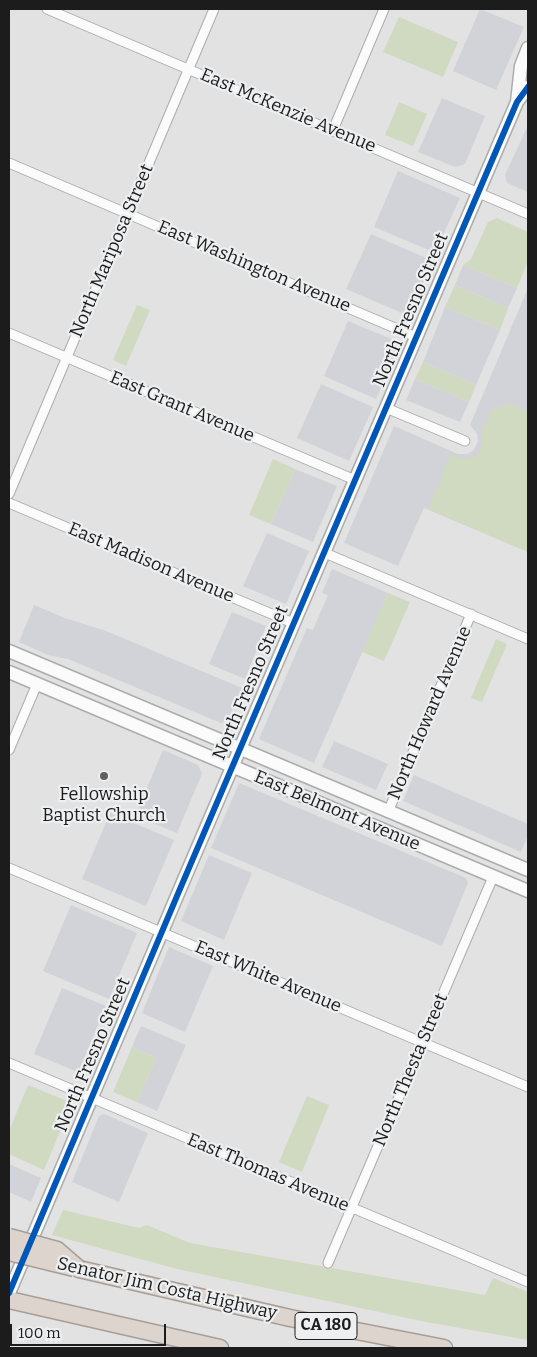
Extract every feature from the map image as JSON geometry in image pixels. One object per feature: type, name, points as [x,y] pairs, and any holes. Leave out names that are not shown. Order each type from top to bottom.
[{"type":"highway","points":[[9,1237],[57,1250],[78,1269]]},
{"type":"highway","name":"Senator Jim Costa Highway","points":[[9,1252],[290,1318],[444,1348]]},
{"type":"highway","points":[[9,1300],[220,1348]]},
{"type":"main road","name":"North Fresno Street","points":[[517,102],[520,66],[528,48]]},
{"type":"main road","name":"North Fresno Street","points":[[9,1293],[416,336],[517,102],[528,87]]},
{"type":"main road","name":"East Belmont Avenue","points":[[9,651],[528,870]]},
{"type":"main road","name":"East Belmont Avenue","points":[[9,672],[528,891]]},
{"type":"street","name":"East McKenzie Avenue","points":[[47,9],[528,214]]},
{"type":"street","name":"North Mariposa Street","points":[[9,494],[214,9]]},
{"type":"street","points":[[332,130],[384,9]]},
{"type":"street","name":"East Washington Avenue","points":[[9,163],[416,336]]},
{"type":"street","name":"East Grant Avenue","points":[[9,333],[355,480]]},
{"type":"street","points":[[386,408],[465,441]]},
{"type":"street","name":"East Madison Avenue","points":[[9,503],[293,623]]},
{"type":"street","points":[[325,553],[528,639]]},
{"type":"street","name":"North Howard Avenue","points":[[388,812],[471,614]]},
{"type":"street","points":[[9,750],[37,684]]},
{"type":"street","name":"East White Avenue","points":[[9,868],[528,1086]]},
{"type":"street","name":"North Thesta Street","points":[[328,1263],[493,877]]},
{"type":"street","name":"East Thomas Avenue","points":[[9,1063],[528,1282]]},
{"type":"shaded area","points":[[480,9],[524,27],[496,90],[453,71]]},
{"type":"shaded area","points":[[442,98],[485,116],[465,164],[455,167],[418,152]]},
{"type":"shaded area","points":[[528,125],[528,192],[507,183],[505,175]]},
{"type":"shaded area","points":[[398,171],[460,198],[436,250],[431,251],[374,227]]},
{"type":"shaded area","points":[[371,234],[433,261],[409,316],[346,289]]},
{"type":"shaded area","points":[[463,265],[517,288],[508,308],[455,285]]},
{"type":"shaded area","points":[[528,288],[528,552],[424,508],[398,566],[344,543],[394,426],[458,454],[467,454],[474,450],[478,441],[477,434],[470,425]]},
{"type":"shaded area","points":[[445,307],[500,330],[476,385],[423,362]]},
{"type":"shaded area","points":[[348,321],[401,343],[376,399],[324,376]]},
{"type":"shaded area","points":[[415,379],[469,402],[460,422],[406,400]]},
{"type":"shaded area","points":[[321,384],[373,407],[349,461],[297,438]]},
{"type":"shaded area","points":[[295,469],[337,486],[313,542],[271,524]]},
{"type":"shaded area","points":[[267,533],[309,551],[286,604],[243,586]]},
{"type":"shaded area","points":[[332,569],[388,593],[314,763],[259,739],[307,628],[313,630],[328,595],[322,593]]},
{"type":"shaded area","points":[[34,605],[65,618],[106,631],[242,688],[228,719],[221,723],[68,659],[48,655],[19,642]]},
{"type":"shaded area","points":[[232,612],[266,626],[245,679],[209,664]]},
{"type":"shaded area","points":[[334,741],[388,764],[376,790],[322,767]]},
{"type":"shaded area","points":[[163,750],[198,765],[202,774],[177,833],[135,816]]},
{"type":"shaded area","points":[[414,775],[528,824],[528,835],[521,852],[403,801]]},
{"type":"shaded area","points":[[239,783],[466,878],[468,883],[442,946],[211,848]]},
{"type":"shaded area","points":[[110,813],[174,840],[146,906],[82,879]]},
{"type":"shaded area","points":[[209,855],[252,873],[224,940],[181,921]]},
{"type":"shaded area","points":[[71,905],[137,933],[109,999],[43,971]]},
{"type":"shaded area","points":[[169,947],[213,966],[185,1032],[142,1013]]},
{"type":"shaded area","points":[[62,988],[106,1006],[78,1072],[34,1054]]},
{"type":"shaded area","points":[[141,1026],[186,1045],[157,1111],[137,1102],[156,1058],[132,1047]]},
{"type":"shaded area","points":[[104,1114],[148,1133],[119,1202],[72,1182],[99,1116]]},
{"type":"shaded area","points":[[9,1164],[41,1178],[31,1202],[9,1192]]},
{"type":"green space","points":[[399,17],[458,42],[443,77],[383,52]]},
{"type":"green space","points":[[399,102],[427,114],[413,146],[385,135]]},
{"type":"green space","points":[[497,218],[528,232],[528,261],[517,288],[463,265],[471,259],[488,222]]},
{"type":"green space","points":[[455,285],[508,308],[500,330],[445,307]]},
{"type":"green space","points":[[137,305],[150,310],[126,366],[113,360]]},
{"type":"green space","points":[[423,362],[476,385],[469,402],[415,379]]},
{"type":"green space","points":[[509,403],[528,411],[528,552],[428,509],[451,453],[460,459],[475,456],[483,442],[481,434],[490,410]]},
{"type":"green space","points":[[273,459],[295,469],[271,524],[249,515]]},
{"type":"green space","points":[[388,593],[410,602],[384,661],[362,652]]},
{"type":"green space","points":[[496,639],[507,644],[482,702],[471,698]]},
{"type":"green space","points":[[132,1047],[156,1058],[137,1102],[113,1092]]},
{"type":"green space","points":[[28,1085],[72,1103],[44,1170],[9,1154],[9,1131]]},
{"type":"green space","points":[[307,1096],[329,1105],[302,1172],[279,1162]]},
{"type":"green space","points":[[63,1210],[139,1228],[147,1225],[190,1243],[485,1295],[493,1278],[528,1292],[528,1340],[426,1322],[177,1269],[52,1235]]},
{"type":"cycle path","points":[[9,1293],[198,846],[517,102],[528,87]]},
{"type":"place","name":"Fellowship Baptist Church","points":[[104,776]]}]
